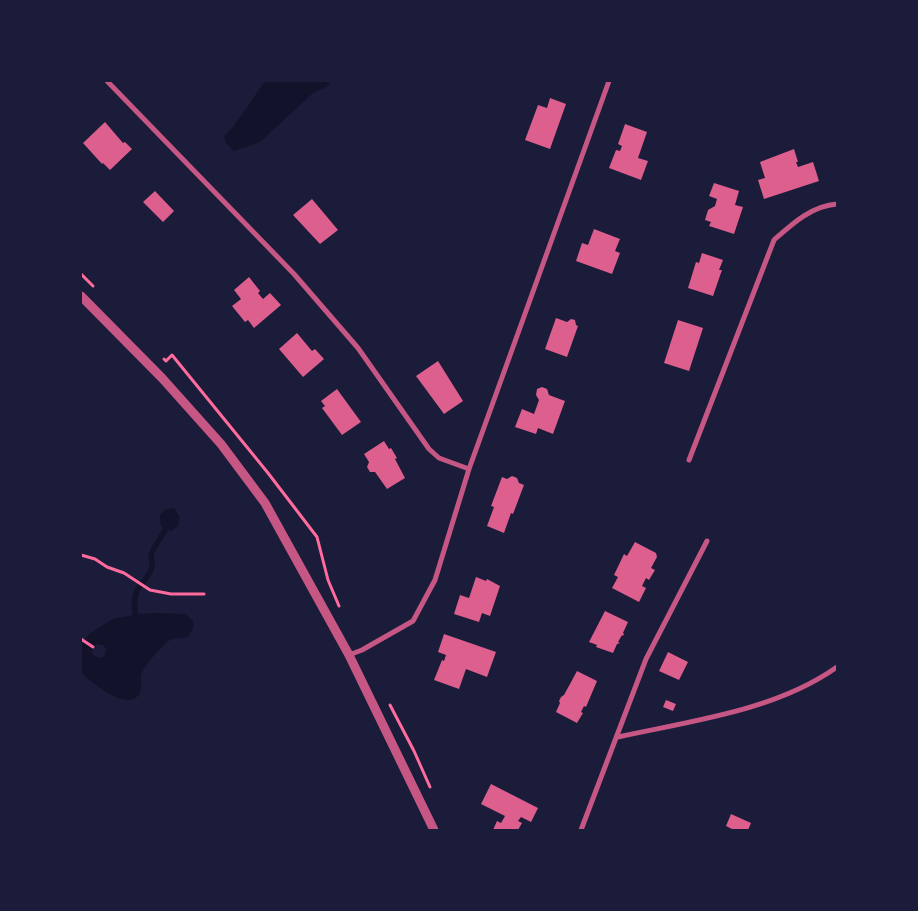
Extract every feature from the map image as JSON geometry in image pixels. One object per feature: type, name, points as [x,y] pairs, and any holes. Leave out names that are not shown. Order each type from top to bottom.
[{"type":"street","points":[[107,81],[294,274],[358,348],[429,449],[439,458],[470,469]]},
{"type":"street","points":[[349,655],[362,650],[413,621],[435,580],[470,469],[609,81]]},
{"type":"street","points":[[689,460],[774,240],[801,216],[831,204],[837,204]]},
{"type":"street","points":[[81,296],[162,378],[221,444],[265,503],[349,655],[434,830]]},
{"type":"street","points":[[581,830],[646,660],[707,541]]},
{"type":"street","points":[[618,737],[719,715],[784,696],[817,681],[837,667]]},
{"type":"path","points":[[81,555],[124,573],[150,590],[171,594],[204,594]]},
{"type":"path","points":[[81,639],[92,647]]},
{"type":"shaded area","points":[[265,81],[331,81],[328,86],[313,93],[260,142],[234,151],[226,143],[224,136],[234,126]]},
{"type":"shaded area","points":[[174,508],[180,517],[178,526],[171,531],[163,529],[160,523],[160,515],[166,509]]},
{"type":"shaded area","points":[[138,614],[186,614],[193,621],[194,626],[188,637],[170,640],[158,651],[142,672],[139,694],[134,699],[127,700],[110,694],[81,673],[81,645],[89,634],[113,619]],"holes":[[[97,644],[103,645],[106,649],[105,655],[101,658],[95,657],[92,653],[93,647]]]},
{"type":"building","points":[[550,98],[566,104],[550,149],[525,140],[538,105],[547,108]]},
{"type":"building","points":[[105,122],[123,143],[125,142],[132,149],[110,170],[83,143]]},
{"type":"building","points":[[625,124],[647,132],[638,158],[648,161],[641,180],[609,168],[616,150],[620,151],[622,146],[618,144]]},
{"type":"building","points":[[794,149],[798,167],[813,162],[819,181],[764,199],[758,180],[765,178],[760,162]]},
{"type":"building","points":[[714,183],[739,191],[735,205],[743,207],[734,234],[709,226],[711,222],[705,220],[708,210],[715,206],[717,199],[709,196]]},
{"type":"building","points":[[155,191],[174,211],[163,222],[143,202]]},
{"type":"building","points":[[312,199],[338,230],[320,244],[293,215]]},
{"type":"building","points":[[594,229],[620,239],[615,251],[620,253],[612,274],[576,261],[582,243],[588,245]]},
{"type":"building","points":[[702,253],[723,260],[719,270],[722,270],[713,296],[688,288],[696,262],[699,263]]},
{"type":"building","points":[[249,277],[260,291],[258,293],[263,299],[270,293],[281,305],[254,328],[248,320],[245,322],[232,306],[241,299],[234,290]]},
{"type":"building","points":[[556,318],[567,322],[571,319],[575,320],[578,326],[567,357],[545,349]]},
{"type":"building","points":[[678,320],[703,328],[689,371],[664,363]]},
{"type":"building","points":[[297,333],[312,351],[315,349],[324,359],[303,377],[279,349]]},
{"type":"building","points":[[438,361],[463,401],[444,414],[416,376]]},
{"type":"building","points":[[542,387],[547,389],[549,395],[565,401],[553,434],[538,428],[536,434],[515,427],[522,409],[534,414],[539,400],[536,395],[537,389]]},
{"type":"building","points":[[337,389],[361,422],[342,435],[322,408],[325,406],[321,401]]},
{"type":"building","points":[[384,441],[397,458],[395,459],[405,478],[387,489],[375,472],[370,472],[367,467],[369,462],[364,454]]},
{"type":"building","points":[[512,476],[524,485],[504,533],[487,526],[494,507],[491,506],[502,477],[507,479]]},
{"type":"building","points":[[635,542],[656,553],[657,557],[651,568],[655,570],[649,580],[646,578],[642,586],[646,588],[639,602],[612,588],[618,577],[614,575],[624,554],[627,556]]},
{"type":"building","points":[[476,577],[486,581],[487,579],[500,586],[490,616],[482,613],[479,622],[454,614],[460,595],[469,598]]},
{"type":"building","points":[[605,611],[628,622],[623,636],[618,642],[620,643],[617,644],[613,653],[596,647],[597,645],[589,642]]},
{"type":"building","points":[[444,634],[496,652],[487,677],[466,669],[459,689],[434,680],[446,655],[438,652]]},
{"type":"building","points":[[668,652],[688,662],[679,680],[659,671]]},
{"type":"building","points":[[577,671],[597,681],[577,723],[556,712],[561,697],[564,695]]},
{"type":"building","points":[[666,700],[676,704],[673,711],[663,707]]},
{"type":"building","points":[[491,784],[538,808],[531,822],[521,817],[518,821],[522,823],[518,830],[493,830],[497,821],[501,823],[505,816],[481,804]]},
{"type":"building","points":[[731,814],[751,823],[748,830],[734,830],[726,826]]},
{"type":"waterway","points":[[135,614],[135,596],[149,574],[152,566],[151,555],[165,530]]}]
